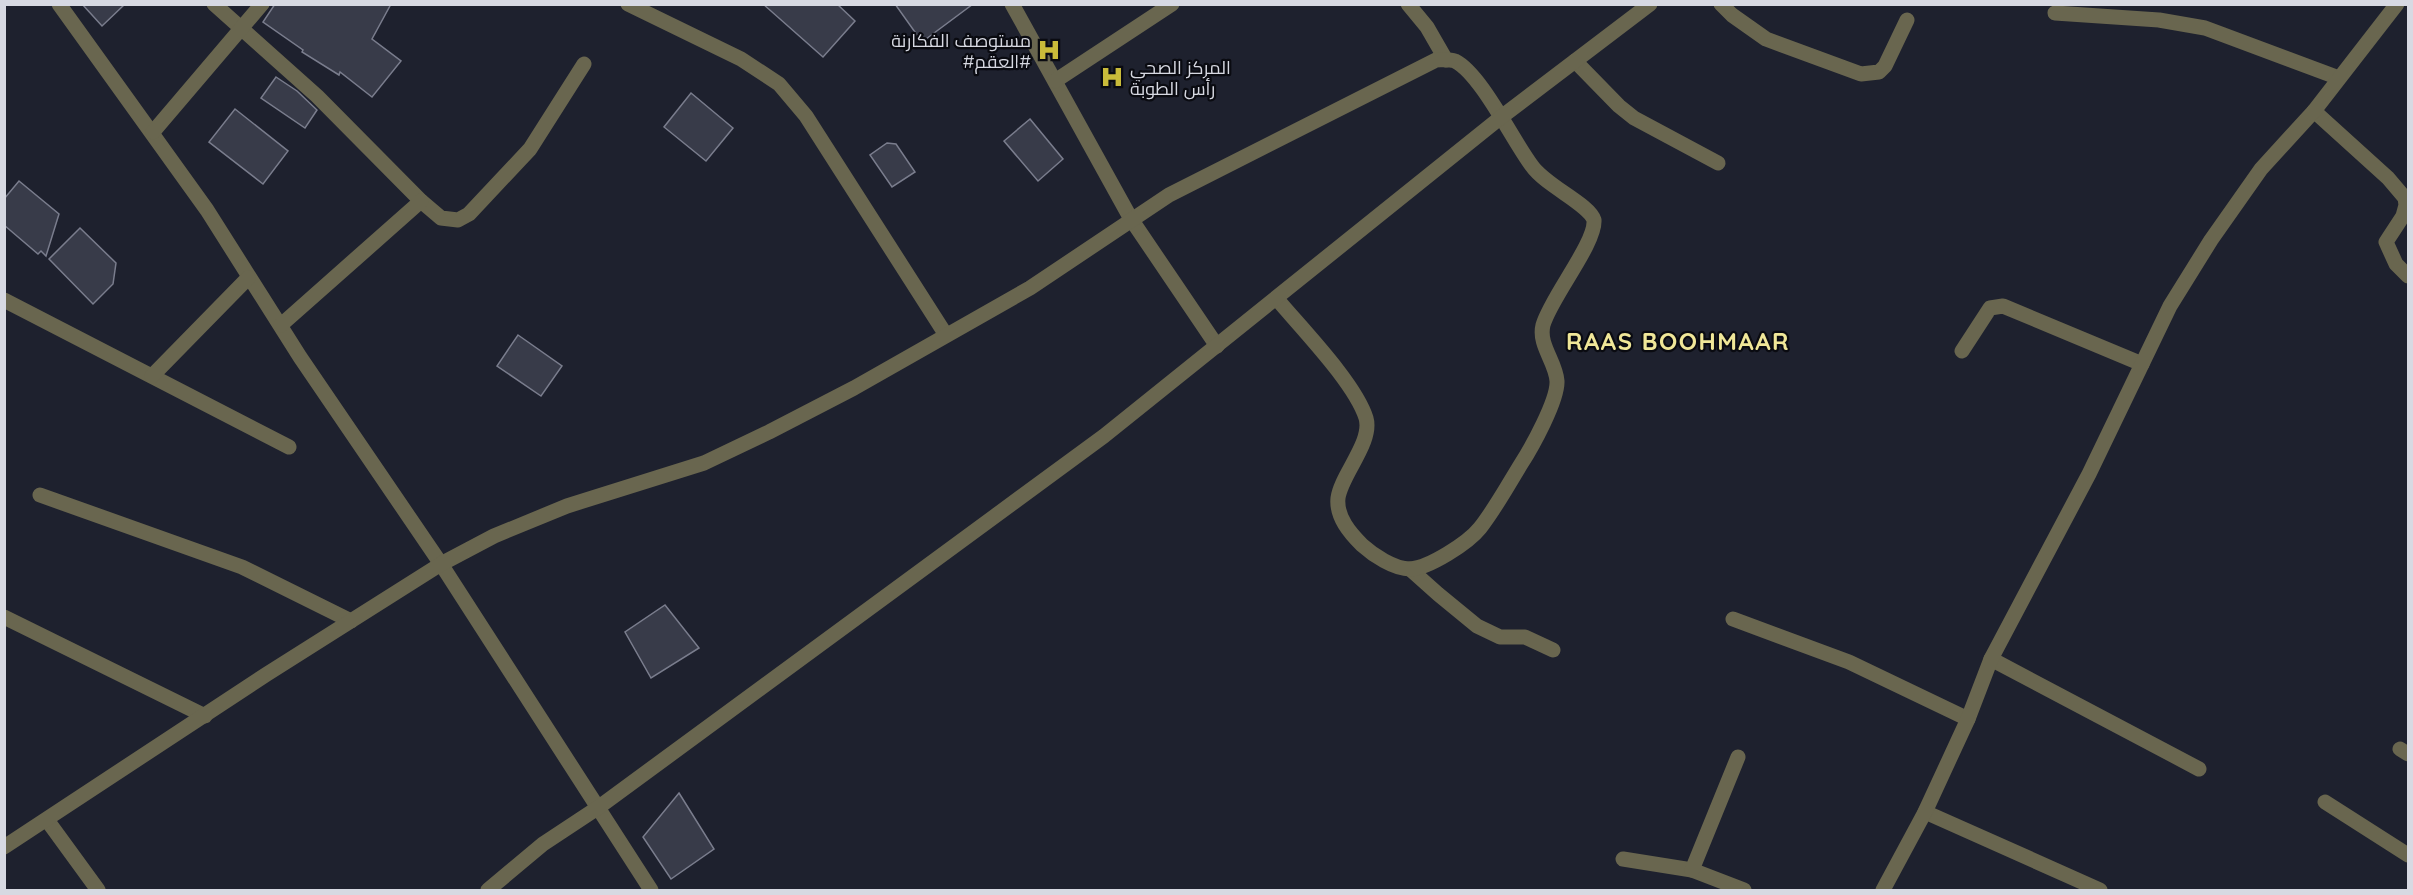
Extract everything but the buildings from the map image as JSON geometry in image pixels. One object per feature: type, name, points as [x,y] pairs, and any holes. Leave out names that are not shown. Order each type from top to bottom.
[{"type":"street","points":[[59,4],[207,210],[248,278],[441,564],[651,891]]},
{"type":"street","points":[[214,4],[332,110],[421,201],[441,218],[459,220],[469,214],[530,149],[584,64]]},
{"type":"street","points":[[153,132],[262,4]]},
{"type":"street","points":[[628,4],[741,58],[779,84],[806,116],[946,335]]},
{"type":"street","points":[[1012,4],[1131,219],[1218,346]]},
{"type":"street","points":[[1055,81],[1172,4]]},
{"type":"street","points":[[1408,4],[1427,27],[1446,60]]},
{"type":"street","points":[[488,891],[543,844],[599,807],[1076,457],[1218,346],[1500,118],[1650,4]]},
{"type":"street","points":[[1721,4],[1732,15],[1766,39],[1861,74],[1879,72],[1885,66],[1907,20]]},
{"type":"street","points":[[1883,891],[1925,812],[1968,719],[1991,659],[2089,474],[2170,306],[2211,240],[2261,169],[2313,111],[2397,4]]},
{"type":"street","points":[[2055,13],[2159,20],[2205,28],[2339,78]]},
{"type":"street","points":[[4,847],[441,564],[494,536],[567,506],[704,463],[854,388],[1030,288],[1169,195],[1436,60],[1446,60],[1454,61],[1477,82],[1533,168],[1545,182],[1588,210],[1593,216],[1595,225],[1542,327],[1545,348],[1557,381],[1553,399],[1532,447],[1479,530],[1462,545],[1436,560],[1410,569]]},
{"type":"street","points":[[1575,61],[1634,118],[1718,163]]},
{"type":"street","points":[[2313,111],[2399,188],[2405,198],[2403,216],[2386,242],[2396,264],[2409,276]]},
{"type":"street","points":[[281,325],[421,201]]},
{"type":"street","points":[[152,376],[248,278]]},
{"type":"street","points":[[1276,299],[1358,399],[1367,421],[1362,444],[1338,499],[1341,517],[1349,532],[1368,550],[1389,563],[1410,569],[1478,626],[1500,637],[1525,638],[1553,650]]},
{"type":"street","points":[[4,300],[289,447]]},
{"type":"street","points":[[1962,351],[1990,308],[2003,306],[2142,364]]},
{"type":"street","points":[[40,495],[242,567],[351,621]]},
{"type":"street","points":[[4,617],[205,716]]},
{"type":"street","points":[[1733,619],[1849,662],[1968,719]]},
{"type":"street","points":[[1991,659],[2199,769]]},
{"type":"street","points":[[1692,870],[1738,757]]},
{"type":"street","points":[[2325,802],[2409,855]]},
{"type":"street","points":[[1925,812],[2100,891]]},
{"type":"street","points":[[47,820],[98,891]]},
{"type":"street","points":[[1623,859],[1692,870],[1743,891]]},
{"type":"place","name":"مستوصف الفكارنة #العقم#","points":[[1049,50]]},
{"type":"place","name":"المركز الصحي رأس الطوبة","points":[[1112,77]]},
{"type":"district","name":"RAAS BOOHMAAR","points":[[1678,341]]}]
